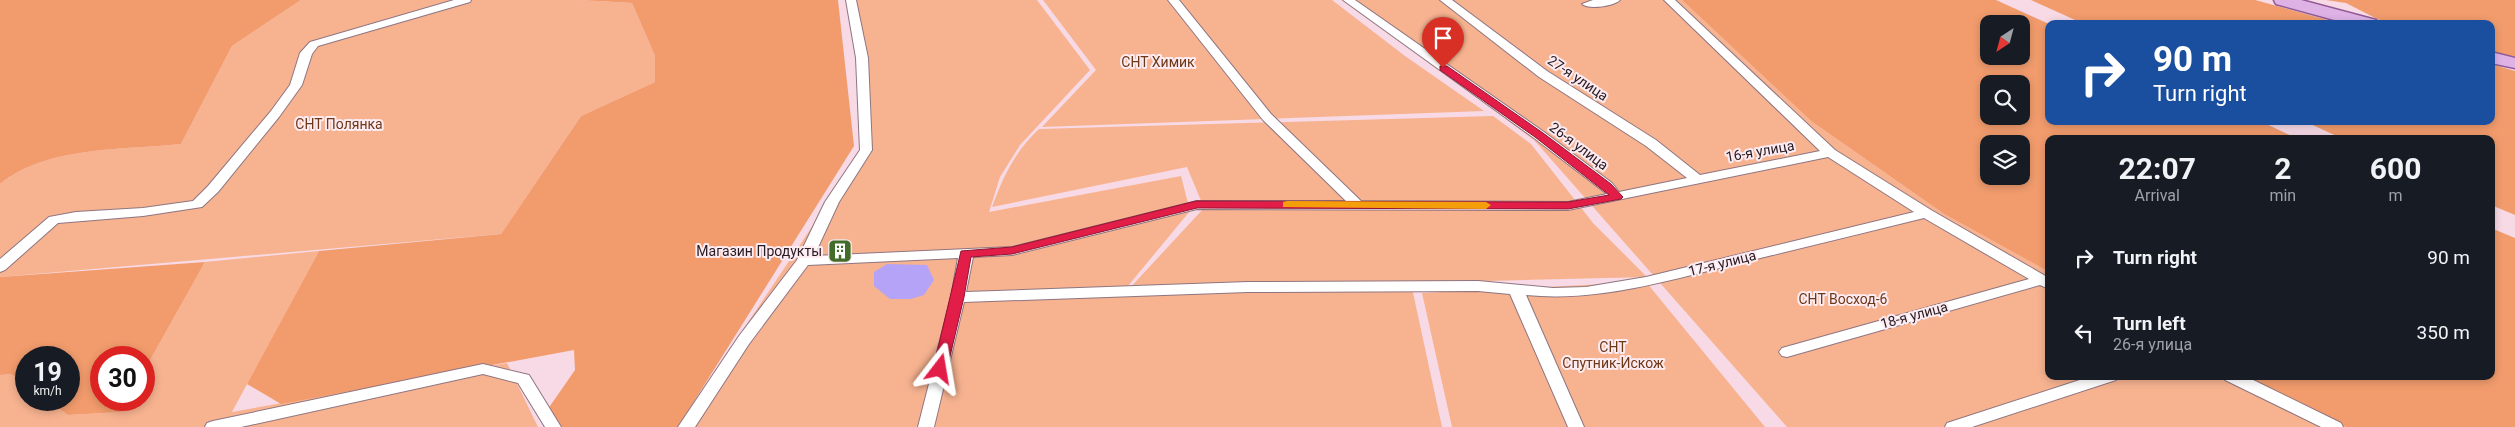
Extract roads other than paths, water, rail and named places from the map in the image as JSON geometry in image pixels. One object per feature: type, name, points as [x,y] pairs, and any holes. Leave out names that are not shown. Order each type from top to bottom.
[{"type":"main road","points":[[2282,0],[2355,20]]},
{"type":"main road","points":[[2495,57],[2515,63]]},
{"type":"street","points":[[0,267],[54,220],[76,216],[143,212],[198,204],[213,189],[275,114],[296,85],[306,53],[314,44],[466,0]]},
{"type":"street","points":[[686,427],[744,340],[804,261],[832,202],[866,150],[862,58],[851,0]]},
{"type":"street","points":[[1173,0],[1267,117],[1356,204]]},
{"type":"street","name":"26-я улица","points":[[1348,0],[1539,135],[1607,186],[1617,197]]},
{"type":"street","name":"27-я улица","points":[[1445,0],[1543,74],[1651,143],[1696,179]]},
{"type":"street","points":[[1588,4],[1615,0]]},
{"type":"street","points":[[1670,0],[1830,153],[1926,213],[2045,281]]},
{"type":"street","name":"16-я улица","points":[[1696,179],[1830,153]]},
{"type":"street","points":[[804,261],[1012,251],[1196,205],[1568,206],[1696,179]]},
{"type":"street","name":"17-я улица","points":[[958,297],[1248,287],[1478,286],[1552,293],[1586,292],[1646,282],[1926,213]]},
{"type":"street","points":[[926,427],[958,297],[966,254]]},
{"type":"street","name":"18-я улица","points":[[1787,352],[2045,282]]},
{"type":"street","points":[[1515,288],[1576,427]]},
{"type":"street","points":[[213,427],[483,370],[523,379],[553,427]]},
{"type":"street","points":[[1953,427],[2098,380]]},
{"type":"street","points":[[2239,380],[2335,427]]},
{"type":"place","name":"Магазин Продукты","points":[[840,251]]},
{"type":"park label","name":"СНТ Химик","points":[[1158,62]]},
{"type":"park label","name":"СНТ Полянка","points":[[339,124]]},
{"type":"park label","name":"СНТ Восход-6","points":[[1843,299]]},
{"type":"park label","name":"СНТ Спутник-Искож","points":[[1613,356]]}]
